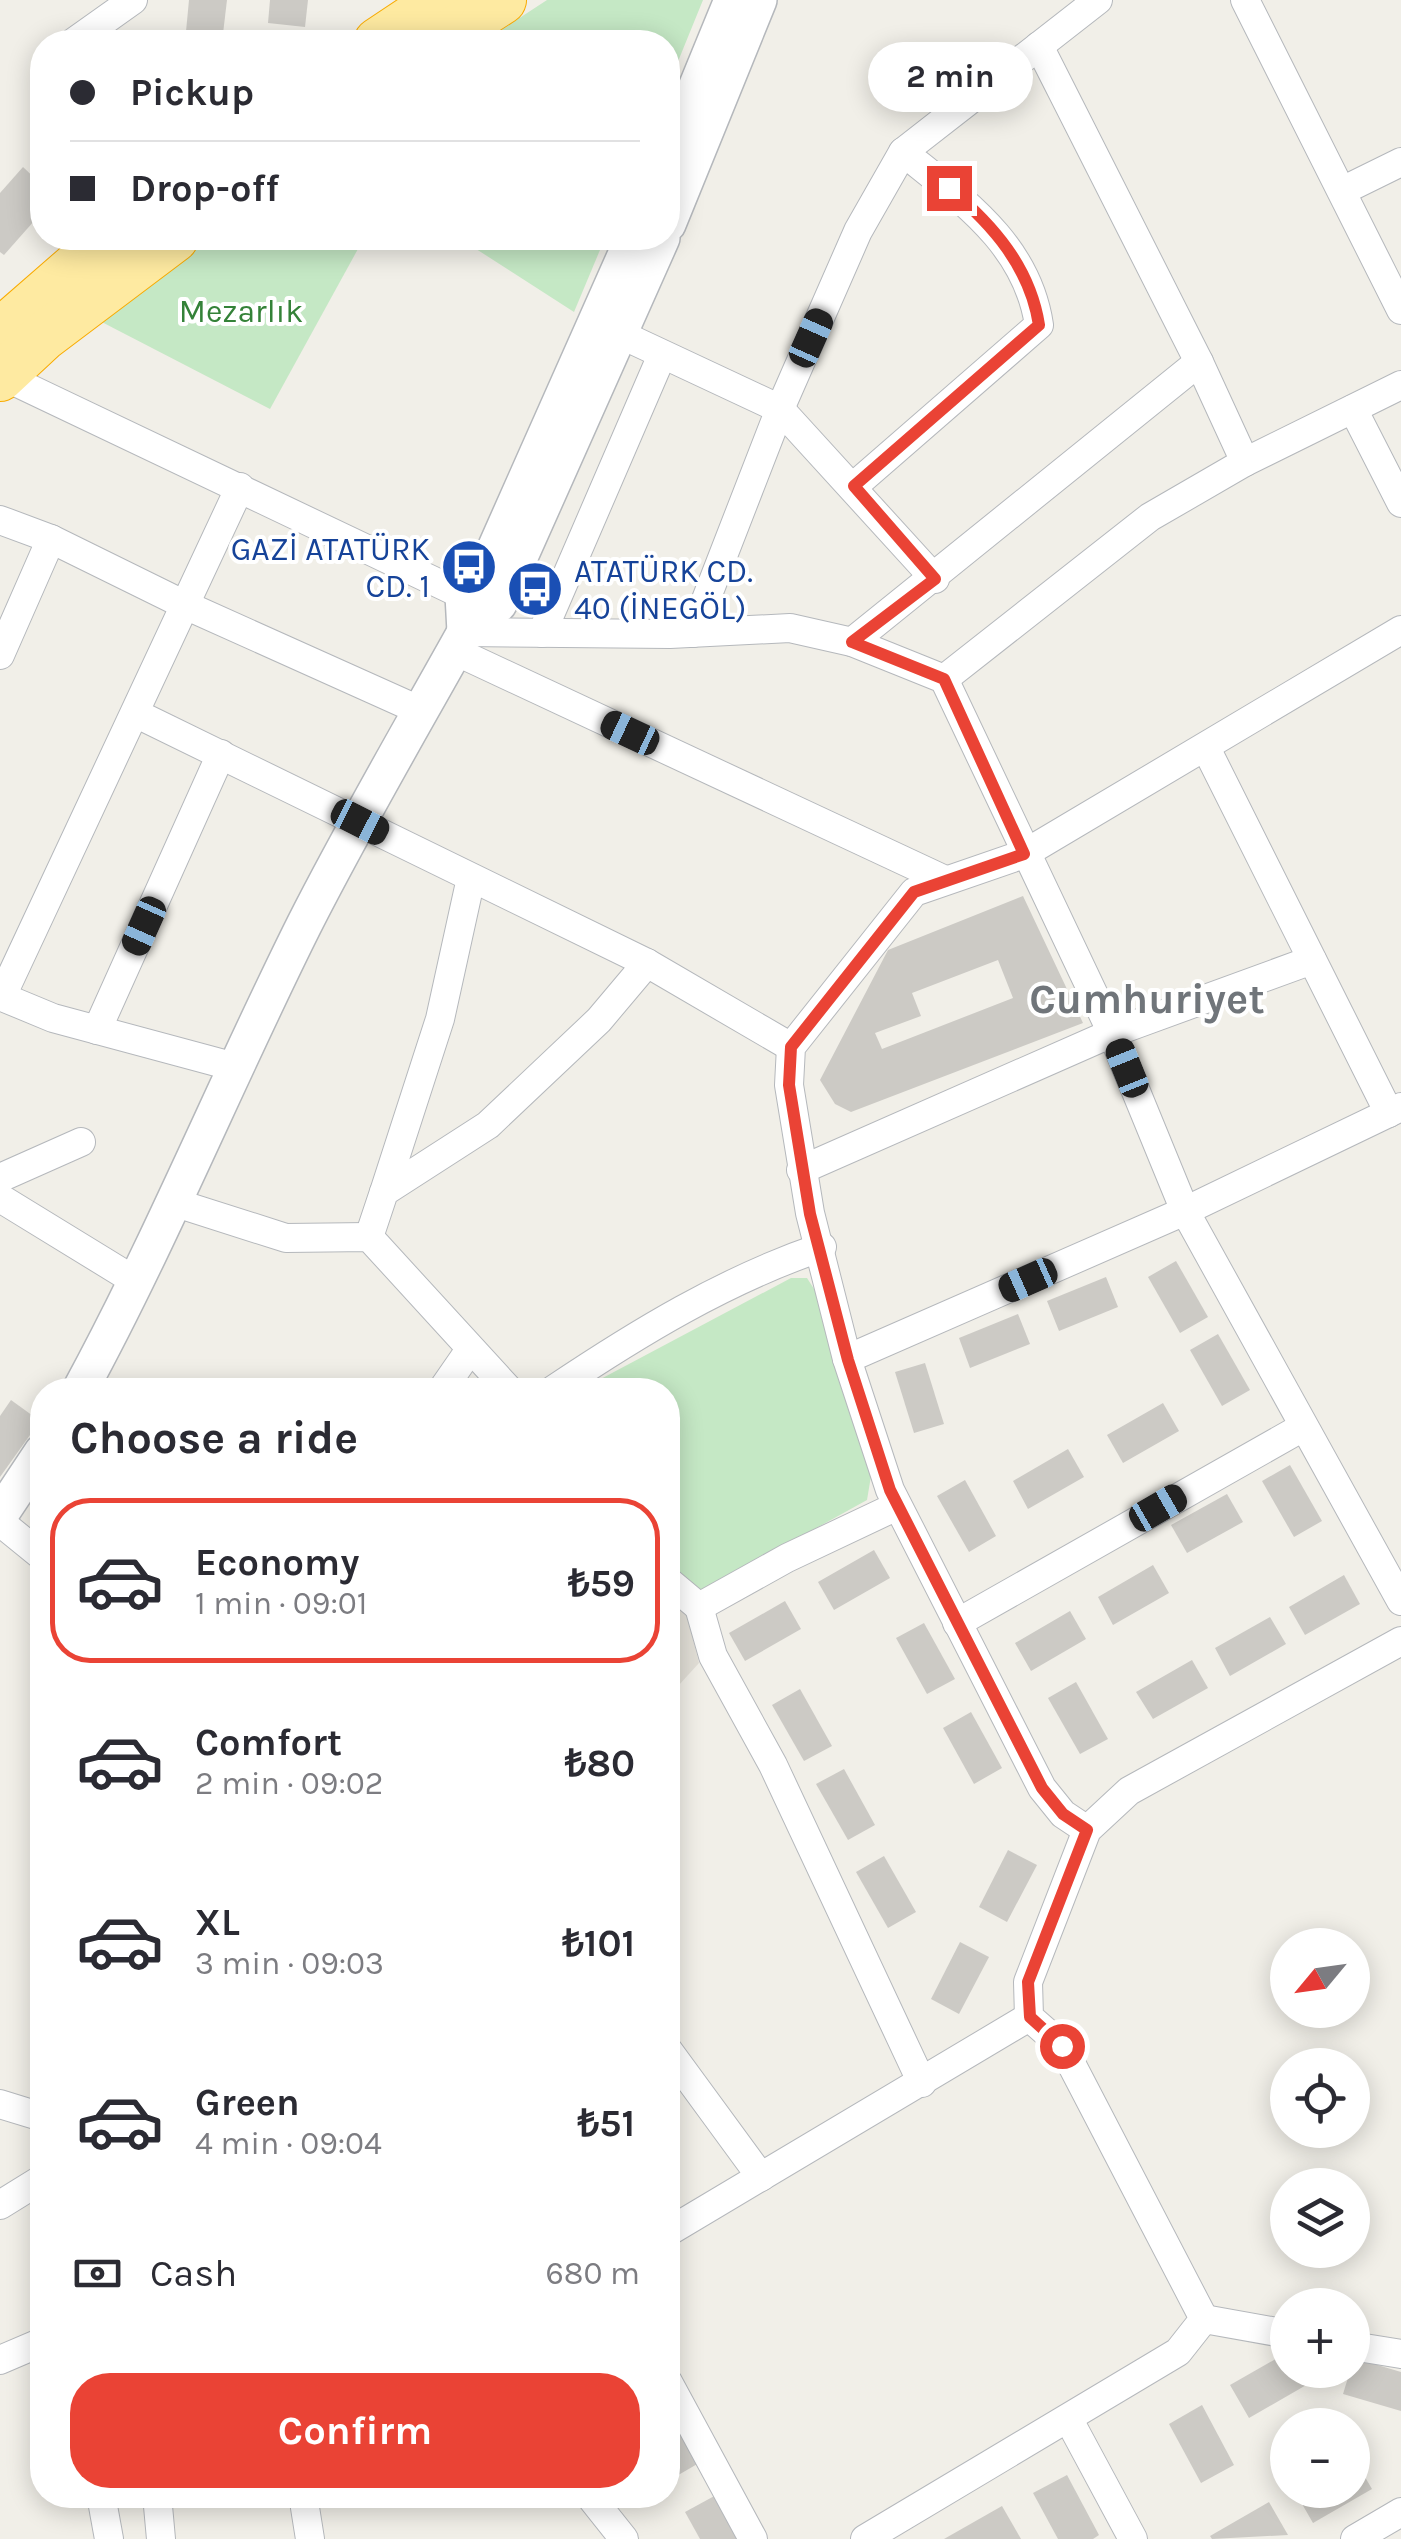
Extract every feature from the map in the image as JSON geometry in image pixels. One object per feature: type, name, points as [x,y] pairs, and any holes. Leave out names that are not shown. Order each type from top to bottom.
[{"type":"highway","points":[[396,30],[440,0]]},
{"type":"highway","points":[[456,30],[502,0]]},
{"type":"highway","points":[[0,334],[95,250]]},
{"type":"highway","points":[[1,376],[44,336],[158,250]]},
{"type":"street","points":[[91,30],[133,0]]},
{"type":"street","points":[[680,127],[732,0]]},
{"type":"street","points":[[680,195],[760,0]]},
{"type":"street","points":[[693,633],[780,408],[858,231],[904,152],[1098,0]]},
{"type":"street","points":[[1245,0],[1401,310]]},
{"type":"street","points":[[1039,46],[1199,362],[1245,462]]},
{"type":"street","points":[[854,486],[1039,325],[1018,266],[995,230],[904,152]]},
{"type":"street","points":[[1342,191],[1401,162]]},
{"type":"street","points":[[460,641],[464,595],[486,569],[628,250]]},
{"type":"street","points":[[86,1378],[138,1282],[236,1066],[360,822],[460,641],[499,604],[657,250]]},
{"type":"street","points":[[622,335],[780,408],[935,579]]},
{"type":"street","points":[[542,633],[662,355]]},
{"type":"street","points":[[852,642],[935,579],[1199,362]]},
{"type":"street","points":[[1,376],[464,595]]},
{"type":"street","points":[[944,679],[1150,517],[1245,462],[1401,385]]},
{"type":"street","points":[[1353,409],[1401,503]]},
{"type":"street","points":[[236,1066],[97,1030],[1,996],[240,487]]},
{"type":"street","points":[[0,520],[51,539],[185,605],[422,711]]},
{"type":"street","points":[[0,656],[51,539]]},
{"type":"street","points":[[460,641],[542,633],[693,633],[790,628],[852,642],[944,679],[1112,1033],[1185,1212],[1401,1602]]},
{"type":"street","points":[[1087,1830],[1063,1814],[1042,1788],[897,1506],[848,1360],[801,1170],[789,1085],[791,1047],[914,892],[1024,854],[1401,630]]},
{"type":"street","points":[[460,641],[945,880]]},
{"type":"street","points":[[135,712],[647,963],[791,1047]]},
{"type":"street","points":[[848,1360],[1185,1212],[1395,1110],[1312,960],[1206,748]]},
{"type":"street","points":[[97,1030],[221,754]]},
{"type":"street","points":[[369,1237],[440,1019],[472,878]]},
{"type":"street","points":[[801,1170],[1112,1033],[1312,960]]},
{"type":"street","points":[[384,1192],[488,1124],[599,1020],[647,963]]},
{"type":"street","points":[[0,1178],[82,1142]]},
{"type":"street","points":[[0,1198],[138,1282]]},
{"type":"street","points":[[172,1202],[286,1238],[369,1237],[497,1378]]},
{"type":"street","points":[[572,1378],[646,1330],[766,1266],[822,1247]]},
{"type":"street","points":[[450,1378],[469,1351]]},
{"type":"street","points":[[957,1623],[1303,1427]]},
{"type":"street","points":[[30,1471],[0,1519],[30,1545]]},
{"type":"street","points":[[699,1607],[787,1558],[897,1506]]},
{"type":"street","points":[[680,1591],[699,1607],[713,1656],[773,1765],[922,2084]]},
{"type":"street","points":[[1204,2319],[1062,2046],[1030,2017],[1028,1982],[1087,1830],[1129,1791],[1401,1641]]},
{"type":"street","points":[[680,2225],[1030,2017]]},
{"type":"street","points":[[680,2066],[762,2177]]},
{"type":"street","points":[[0,2104],[30,2113]]},
{"type":"street","points":[[0,2204],[30,2186]]},
{"type":"street","points":[[1204,2319],[1270,2331]]},
{"type":"street","points":[[865,2539],[1178,2352],[1204,2319]]},
{"type":"street","points":[[0,2360],[30,2347]]},
{"type":"street","points":[[1370,2349],[1401,2354]]},
{"type":"street","points":[[680,2404],[753,2539]]},
{"type":"street","points":[[1069,2420],[1133,2539]]},
{"type":"street","points":[[104,2508],[110,2539]]},
{"type":"street","points":[[158,2508],[161,2539]]},
{"type":"street","points":[[305,2508],[310,2539]]},
{"type":"street","points":[[599,2508],[624,2539]]},
{"type":"street","points":[[1355,2539],[1401,2512]]},
{"type":"shaded area","points":[[680,1605],[686,1612],[699,1663],[680,1684]]},
{"type":"green space","points":[[547,0],[703,0],[680,57],[680,30],[501,30]]},
{"type":"green space","name":"Mezarlık","points":[[189,250],[357,250],[270,409],[94,318]]},
{"type":"green space","points":[[478,250],[600,250],[574,312]]},
{"type":"green space","points":[[791,1278],[807,1278],[816,1292],[873,1464],[867,1500],[706,1589],[686,1590],[680,1583],[680,1378],[603,1378]]},
{"type":"building","points":[[189,0],[227,0],[223,30],[186,30]]},
{"type":"building","points":[[270,0],[308,0],[305,27],[268,23]]},
{"type":"building","points":[[23,167],[30,174],[30,226],[4,255],[0,252],[0,193]]},
{"type":"building","points":[[1023,896],[1083,1023],[851,1112],[835,1104],[820,1080],[888,950]],"holes":[[[998,960],[1013,998],[882,1049],[875,1033],[921,1016],[912,993]]]},
{"type":"building","points":[[1176,1261],[1208,1317],[1180,1333],[1148,1277]]},
{"type":"building","points":[[1106,1277],[1118,1307],[1059,1331],[1047,1301]]},
{"type":"building","points":[[1018,1314],[1030,1344],[970,1368],[959,1338]]},
{"type":"building","points":[[1218,1334],[1250,1390],[1222,1406],[1190,1350]]},
{"type":"building","points":[[925,1363],[944,1424],[914,1433],[895,1372]]},
{"type":"building","points":[[11,1400],[30,1414],[30,1435],[0,1477],[0,1416]]},
{"type":"building","points":[[1163,1403],[1179,1431],[1123,1463],[1107,1435]]},
{"type":"building","points":[[1068,1449],[1084,1477],[1028,1509],[1013,1481]]},
{"type":"building","points":[[1290,1465],[1322,1521],[1294,1537],[1262,1481]]},
{"type":"building","points":[[965,1480],[996,1536],[969,1552],[937,1496]]},
{"type":"building","points":[[1227,1494],[1243,1522],[1187,1553],[1171,1525]]},
{"type":"building","points":[[874,1550],[890,1578],[834,1610],[818,1582]]},
{"type":"building","points":[[1153,1565],[1169,1593],[1113,1625],[1098,1597]]},
{"type":"building","points":[[1344,1575],[1360,1604],[1305,1635],[1289,1607]]},
{"type":"building","points":[[785,1601],[801,1629],[745,1661],[729,1633]]},
{"type":"building","points":[[1070,1611],[1086,1639],[1031,1671],[1015,1643]]},
{"type":"building","points":[[1270,1617],[1286,1644],[1230,1676],[1215,1648]]},
{"type":"building","points":[[924,1623],[955,1679],[927,1694],[896,1638]]},
{"type":"building","points":[[1192,1660],[1208,1688],[1153,1719],[1136,1692]]},
{"type":"building","points":[[1076,1682],[1108,1739],[1080,1754],[1048,1698]]},
{"type":"building","points":[[800,1689],[832,1746],[804,1761],[772,1705]]},
{"type":"building","points":[[971,1712],[1002,1768],[974,1784],[943,1728]]},
{"type":"building","points":[[844,1769],[875,1825],[848,1840],[816,1784]]},
{"type":"building","points":[[1008,1850],[1037,1865],[1007,1922],[979,1907]]},
{"type":"building","points":[[884,1856],[916,1912],[888,1928],[856,1872]]},
{"type":"building","points":[[960,1942],[989,1957],[959,2014],[931,1999]]},
{"type":"building","points":[[1270,2362],[1270,2388],[1301,2388],[1249,2418],[1230,2385]]},
{"type":"building","points":[[1370,2363],[1401,2372],[1401,2411],[1343,2394],[1345,2388],[1370,2388]]},
{"type":"building","points":[[1202,2405],[1234,2465],[1201,2483],[1169,2424]]},
{"type":"building","points":[[680,2428],[699,2463],[680,2474]]},
{"type":"building","points":[[1067,2475],[1099,2535],[1093,2539],[1058,2539],[1033,2493]]},
{"type":"building","points":[[718,2494],[743,2539],[700,2539],[685,2512]]},
{"type":"building","points":[[1269,2502],[1288,2535],[1212,2539],[1210,2536]]},
{"type":"building","points":[[1002,2506],[1021,2539],[944,2539]]},
{"type":"building","points":[[1304,2508],[1339,2508],[1313,2523]]},
{"type":"place","name":"GAZİ ATATÜRK CD. 1","points":[[469,567]]},
{"type":"place","name":"ATATÜRK CD. 40 (İNEGÖL)","points":[[535,589]]},
{"type":"district","name":"Cumhuriyet","points":[[1147,999]]},
{"type":"route","points":[[949,188],[984,218],[1008,247],[1039,325],[854,486],[935,579],[852,642],[944,679],[1024,854],[914,892],[880,930],[791,1047],[789,1085],[810,1214],[822,1247],[848,1360],[890,1490],[1042,1788],[1063,1814],[1087,1830],[1028,1982],[1030,2017],[1062,2046]]}]
